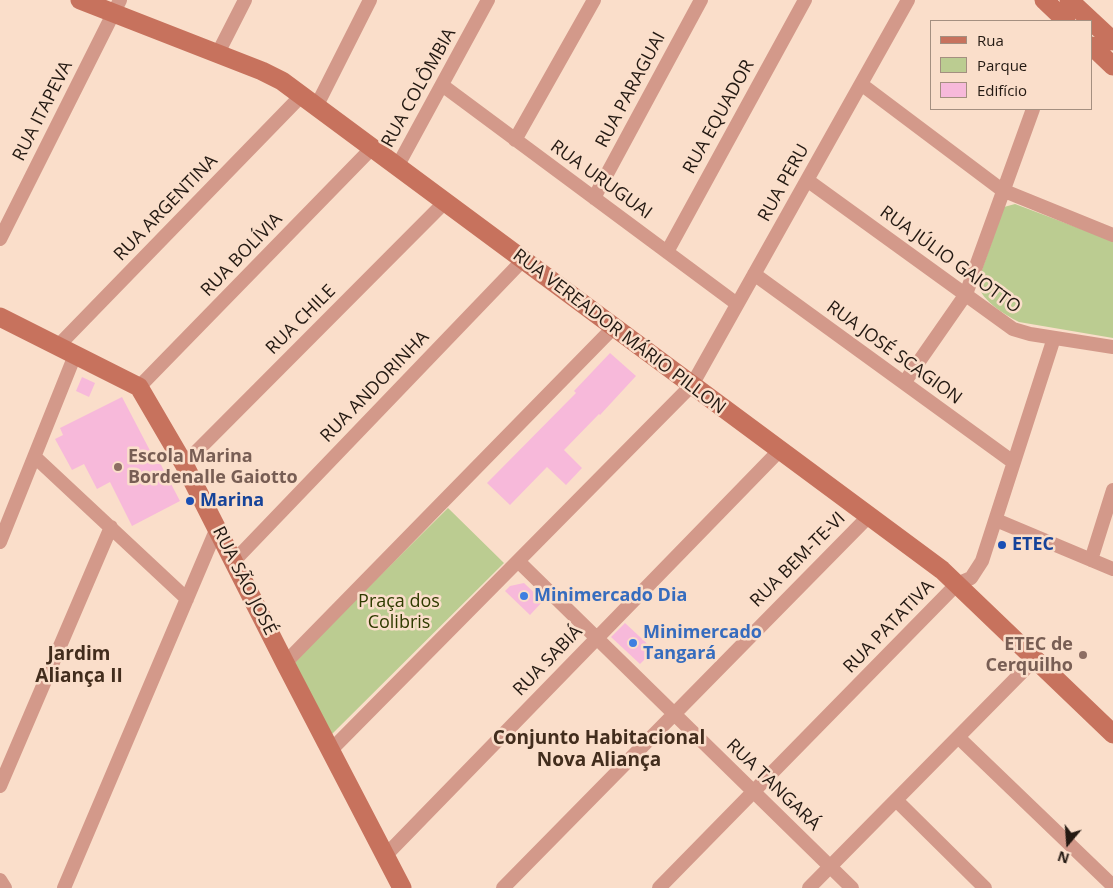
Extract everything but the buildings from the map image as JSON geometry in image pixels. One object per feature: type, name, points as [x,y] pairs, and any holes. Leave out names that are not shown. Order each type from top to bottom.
[{"type":"street","name":"RUA VEREADOR MÁRIO PILLON","points":[[80,0],[117,6],[282,81],[942,570],[1113,734]]},
{"type":"street","points":[[218,53],[245,0]]},
{"type":"street","name":"RUA ARGENTINA","points":[[58,346],[309,101],[370,0]]},
{"type":"street","name":"RUA COLÔMBIA","points":[[397,167],[488,0]]},
{"type":"street","points":[[515,140],[594,0]]},
{"type":"street","name":"RUA PARAGUAI","points":[[594,198],[701,0]]},
{"type":"street","name":"RUA EQUADOR","points":[[667,252],[805,0]]},
{"type":"street","name":"RUA PERU","points":[[692,385],[908,0]]},
{"type":"street","points":[[1044,0],[1065,20]]},
{"type":"street","points":[[1066,20],[1071,2],[1090,20]]},
{"type":"street","name":"RUA ITAPEVA","points":[[0,239],[117,6]]},
{"type":"street","points":[[1093,22],[1113,41]]},
{"type":"street","points":[[1093,47],[1113,66]]},
{"type":"street","points":[[861,84],[1002,190],[1113,235]]},
{"type":"street","name":"RUA URUGUAI","points":[[442,86],[737,304]]},
{"type":"street","points":[[904,383],[966,294],[1002,190],[1033,110]]},
{"type":"street","name":"RUA BOLÍVIA","points":[[139,388],[372,148]]},
{"type":"street","name":"RUA JÚLIO GAIOTTO","points":[[807,180],[1013,328],[1030,334],[1113,347]]},
{"type":"street","name":"RUA CHILE","points":[[184,464],[445,202]]},
{"type":"street","name":"RUA ANDORINHA","points":[[234,561],[523,260]]},
{"type":"street","name":"RUA JOSÉ SCAGION","points":[[754,274],[1013,462]]},
{"type":"street","points":[[0,317],[139,388]]},
{"type":"street","points":[[285,663],[614,327]]},
{"type":"street","name":"RUA PATATIVA","points":[[659,888],[957,584],[971,578],[982,561],[1054,338]]},
{"type":"street","points":[[0,542],[75,355]]},
{"type":"street","points":[[331,750],[692,385]]},
{"type":"street","name":"RUA SÃO JOSÉ","points":[[139,388],[184,464],[402,888]]},
{"type":"street","name":"RUA SABIÁ","points":[[385,856],[780,450]]},
{"type":"street","points":[[35,456],[187,599]]},
{"type":"street","points":[[1091,560],[1113,490]]},
{"type":"street","name":"RUA BEM-TE-VI","points":[[503,888],[869,516]]},
{"type":"street","points":[[996,520],[1113,569]]},
{"type":"street","points":[[0,786],[111,527]]},
{"type":"street","points":[[64,888],[217,528]]},
{"type":"street","name":"RUA TANGARÁ","points":[[518,561],[852,888]]},
{"type":"street","points":[[809,888],[1035,659]]},
{"type":"street","points":[[958,737],[1113,886]]},
{"type":"street","points":[[896,800],[986,888]]},
{"type":"street","points":[[0,880],[5,888]]},
{"type":"green space","points":[[1015,204],[1113,241],[1113,338],[1019,322],[993,305],[982,294],[978,281],[1004,207]]},
{"type":"green space","name":"Praça dos Colibris","points":[[448,508],[504,563],[332,734],[294,661]]},
{"type":"place","name":"Escola Marina Bordenalle Gaiotto","points":[[118,467]]},
{"type":"place","name":"Marina","points":[[190,501]]},
{"type":"place","name":"ETEC","points":[[1002,545]]},
{"type":"place","name":"Minimercado Dia","points":[[524,596]]},
{"type":"place","name":"Minimercado Tangará","points":[[633,643]]},
{"type":"place","name":"ETEC de Cerquilho","points":[[1083,655]]},
{"type":"district","name":"Jardim Aliança II","points":[[79,666]]},
{"type":"district","name":"Conjunto Habitacional Nova Aliança","points":[[599,750]]}]
